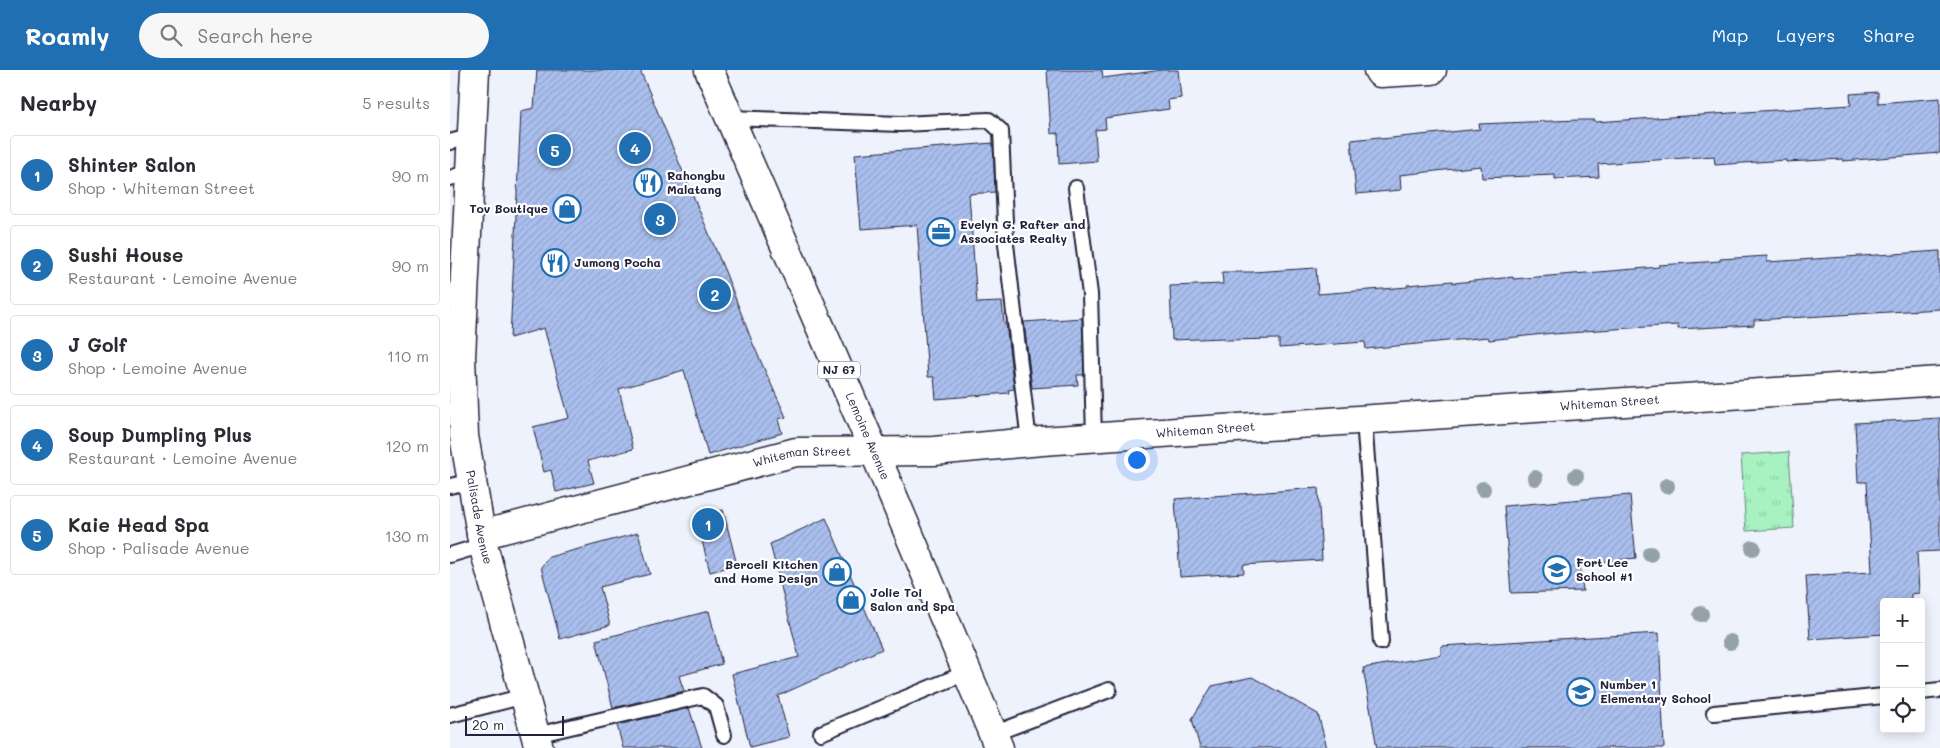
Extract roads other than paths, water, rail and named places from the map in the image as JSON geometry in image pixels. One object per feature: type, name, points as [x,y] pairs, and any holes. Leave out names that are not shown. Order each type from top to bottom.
[{"type":"street","name":"Palisade Avenue","points":[[475,70],[461,139],[461,357],[456,402],[464,436],[461,484],[482,540],[538,742]]},
{"type":"street","name":"Lemoine Avenue","points":[[709,70],[874,451],[996,741]]},
{"type":"street","points":[[1378,70],[1380,73],[1432,70]]},
{"type":"street","name":"Whiteman Street","points":[[482,540],[796,452],[934,451],[1094,437],[1940,381]]},
{"type":"lane","points":[[730,118],[901,124],[989,120],[1000,132],[1006,244],[1029,442]]},
{"type":"lane","points":[[1076,188],[1090,294],[1094,437]]},
{"type":"lane","points":[[1364,420],[1381,642]]},
{"type":"lane","points":[[450,555],[482,540]]},
{"type":"lane","points":[[821,734],[968,672]]},
{"type":"lane","points":[[996,741],[1109,690]]},
{"type":"lane","points":[[1925,692],[1940,690]]},
{"type":"lane","points":[[450,715],[525,696]]},
{"type":"lane","points":[[538,742],[703,696],[716,706],[724,735]]},
{"type":"lane","points":[[1714,713],[1880,696]]},
{"type":"place","name":"Soup Dumpling Plus","points":[[635,148]]},
{"type":"place","name":"Kaie Head Spa","points":[[555,150]]},
{"type":"place","name":"Rahongbu Malatang","points":[[648,183]]},
{"type":"place","name":"Tov Boutique","points":[[567,209]]},
{"type":"place","name":"J Golf","points":[[660,219]]},
{"type":"place","name":"Evelyn G. Rafter and Associates Realty","points":[[941,232]]},
{"type":"place","name":"Jumong Pocha","points":[[555,263]]},
{"type":"place","name":"Sushi House","points":[[715,294]]},
{"type":"place","name":"Shinter Salon","points":[[708,524]]},
{"type":"place","name":"Fort Lee School #1","points":[[1557,570]]},
{"type":"place","name":"Berceli Kitchen and Home Design","points":[[837,572]]},
{"type":"place","name":"Jolie Toi Salon and Spa","points":[[851,600]]},
{"type":"place","name":"Number 1 Elementary School","points":[[1581,692]]}]
